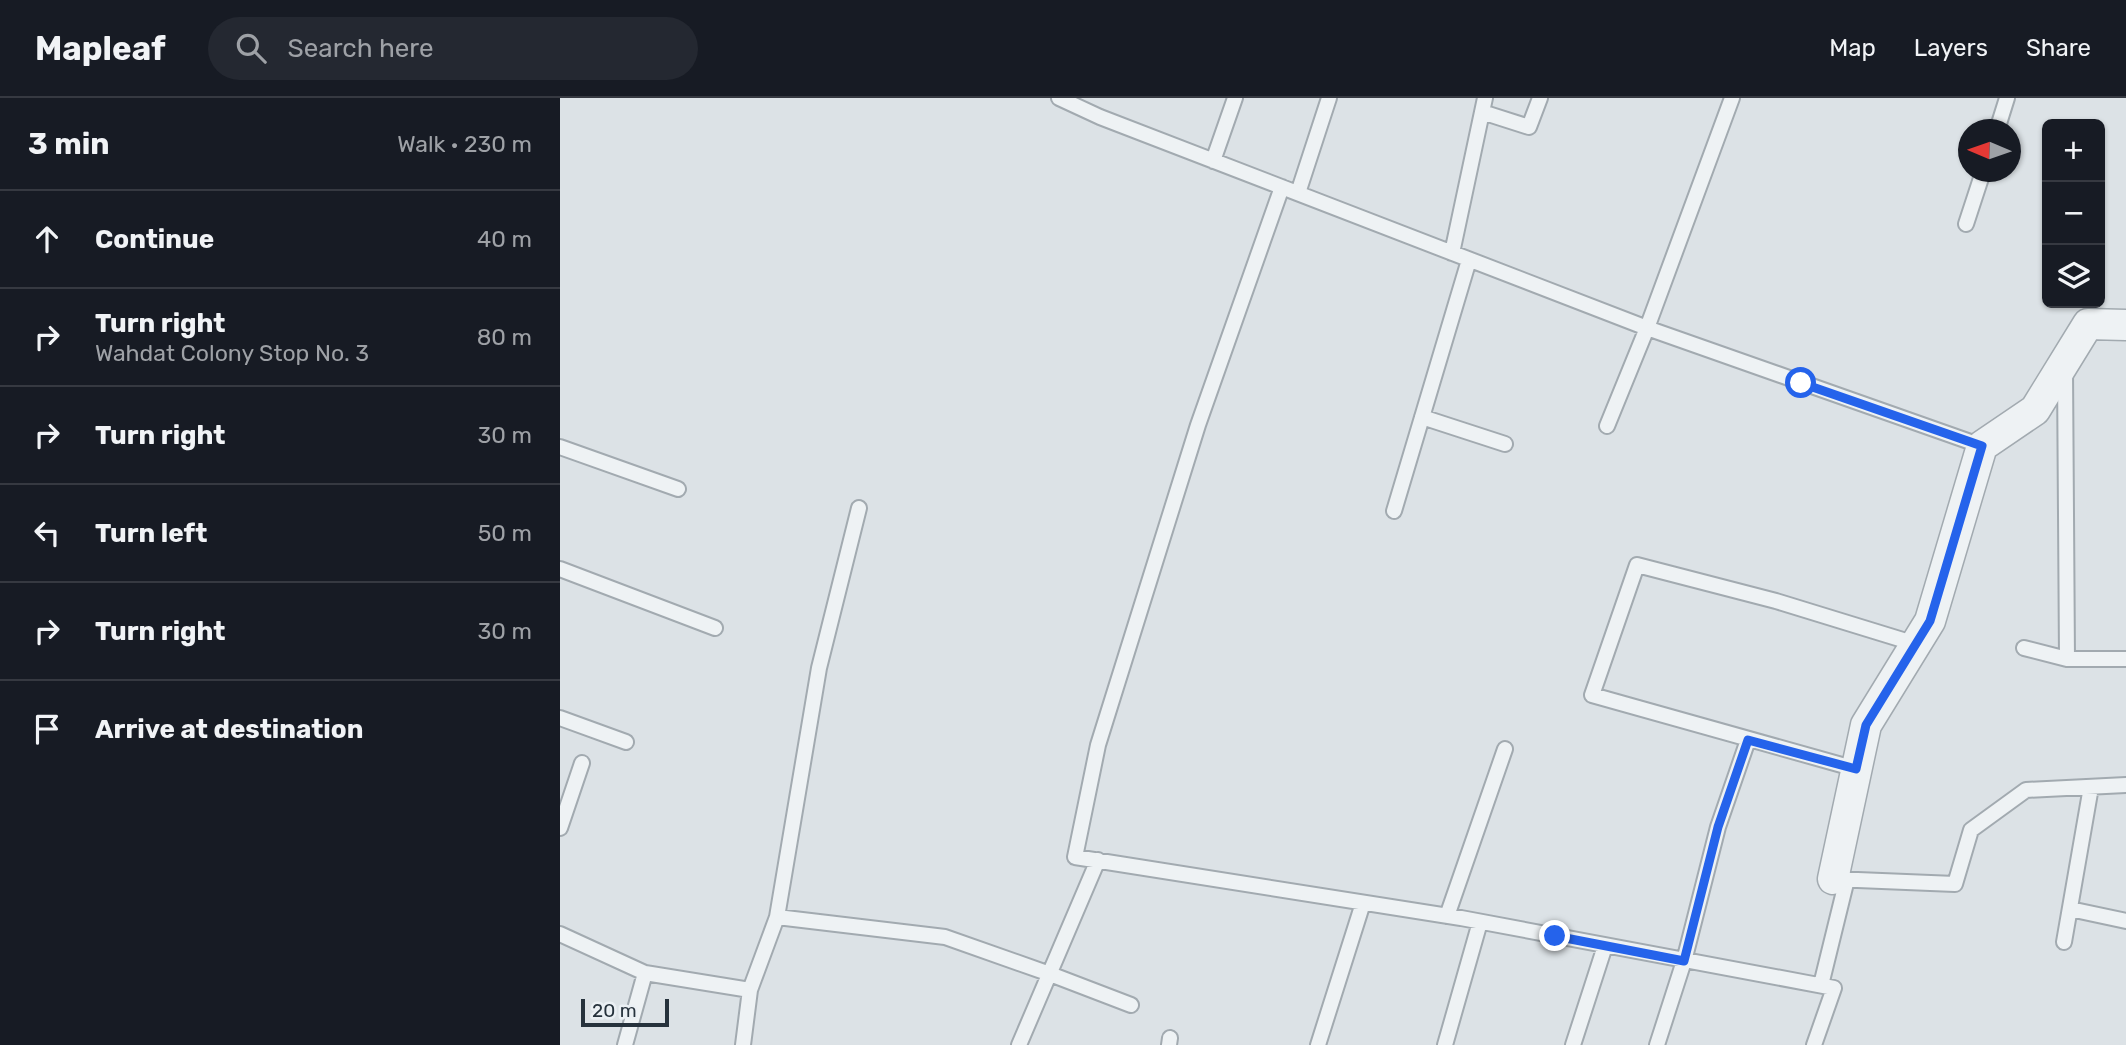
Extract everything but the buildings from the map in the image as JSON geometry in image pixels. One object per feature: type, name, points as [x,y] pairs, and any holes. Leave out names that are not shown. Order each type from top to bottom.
[{"type":"street","points":[[1840,879],[1856,769],[1866,725],[1930,621],[1982,446],[2035,410],[2088,324],[2126,325]]},
{"type":"lane","points":[[1059,98],[1100,117],[1647,328],[1982,446]]},
{"type":"lane","points":[[1213,160],[1235,98]]},
{"type":"lane","points":[[1298,193],[1329,98]]},
{"type":"lane","points":[[1452,253],[1483,105],[1529,127],[1540,98]]},
{"type":"lane","points":[[1607,425],[1647,328],[1732,98]]},
{"type":"lane","points":[[2000,119],[2007,98]]},
{"type":"lane","points":[[1966,224],[1980,182]]},
{"type":"lane","points":[[1282,187],[1198,425],[1098,745],[1075,857],[1447,916],[1834,988],[1814,1045]]},
{"type":"lane","points":[[1394,512],[1469,260]]},
{"type":"lane","points":[[2065,362],[2067,659]]},
{"type":"lane","points":[[1422,417],[1505,444]]},
{"type":"lane","points":[[560,447],[677,489]]},
{"type":"lane","points":[[743,1045],[750,990],[777,916],[820,668],[859,508]]},
{"type":"lane","points":[[1856,769],[1592,695],[1637,565],[1776,601],[1916,644]]},
{"type":"lane","points":[[560,569],[715,628]]},
{"type":"lane","points":[[2024,648],[2067,659],[2126,659]]},
{"type":"lane","points":[[560,718],[626,742]]},
{"type":"lane","points":[[1657,1045],[1684,961],[1718,827],[1748,740]]},
{"type":"lane","points":[[1447,916],[1505,749]]},
{"type":"lane","points":[[560,828],[582,763]]},
{"type":"lane","points":[[1821,985],[1840,879],[1955,884],[1971,830],[2026,790],[2126,785]]},
{"type":"lane","points":[[2064,942],[2091,787]]},
{"type":"lane","points":[[1019,1045],[1098,860]]},
{"type":"lane","points":[[1318,1045],[1363,902]]},
{"type":"lane","points":[[2070,909],[2126,921]]},
{"type":"lane","points":[[777,916],[945,937],[1131,1006]]},
{"type":"lane","points":[[1445,1045],[1480,922]]},
{"type":"lane","points":[[560,934],[645,973],[750,990]]},
{"type":"lane","points":[[1573,1045],[1605,946]]},
{"type":"lane","points":[[625,1045],[645,973]]},
{"type":"route","points":[[1555,936],[1684,961],[1718,827],[1748,740],[1856,769],[1866,725],[1930,621],[1982,446],[1801,383]]}]
